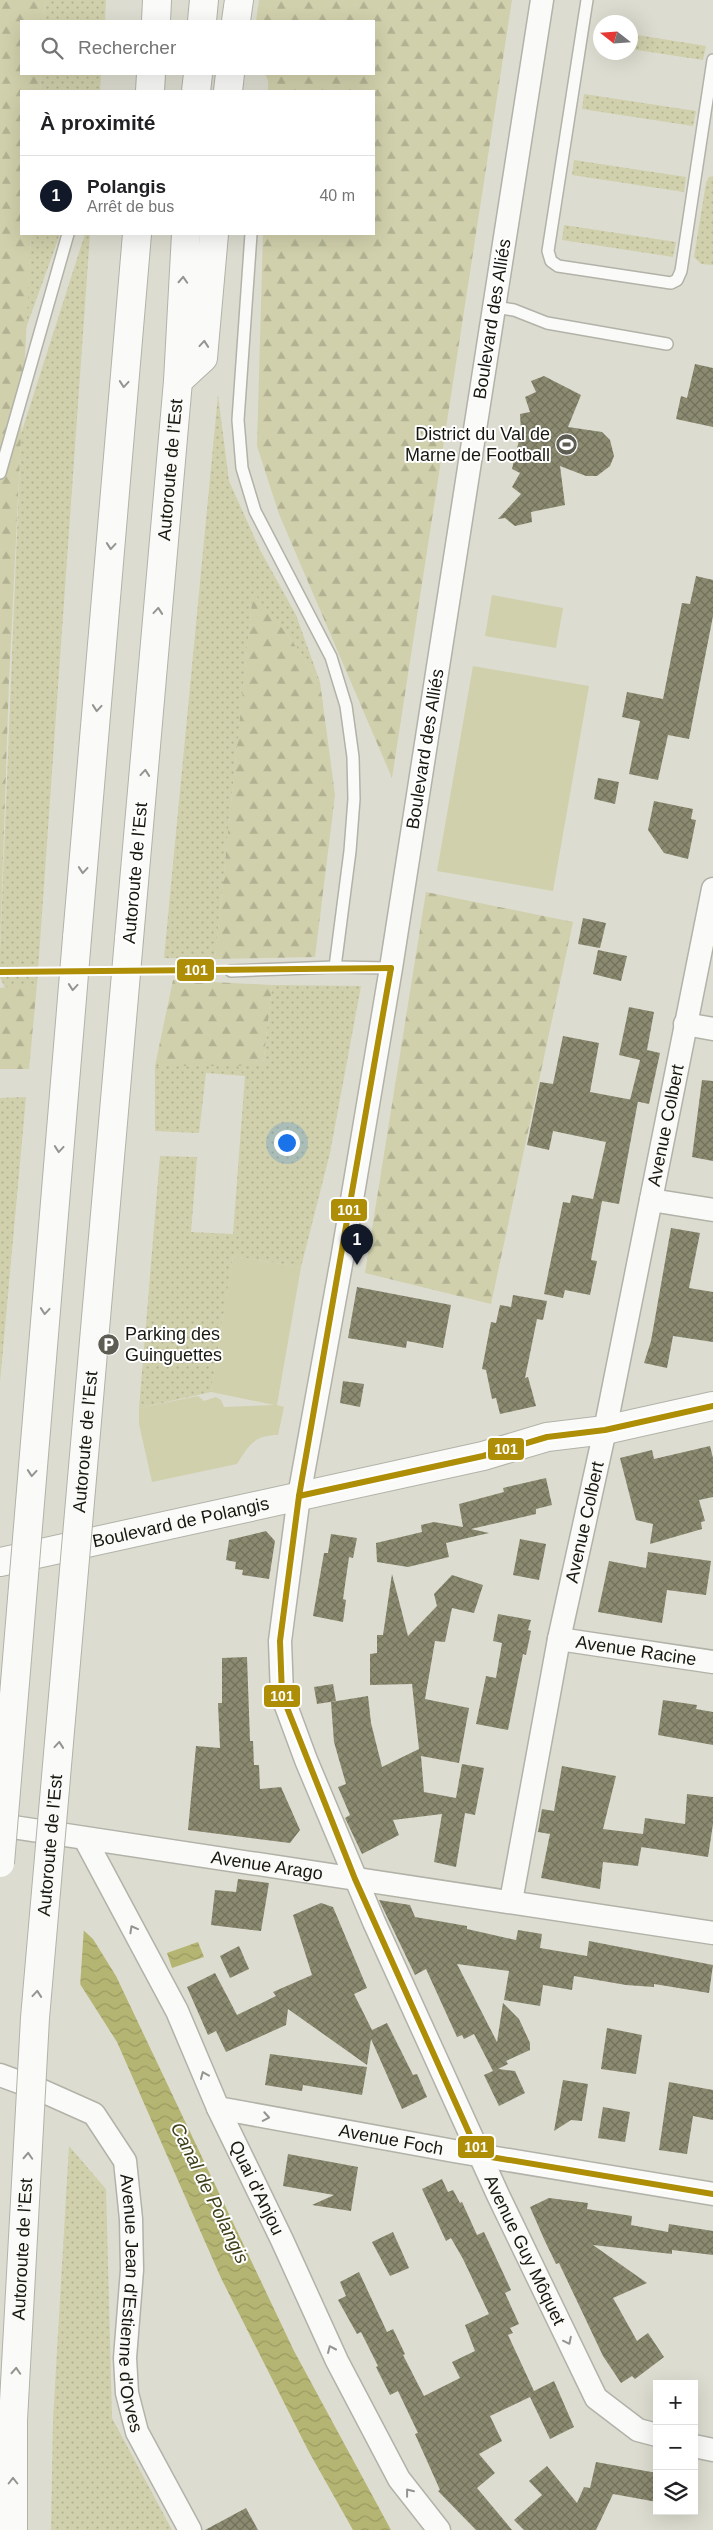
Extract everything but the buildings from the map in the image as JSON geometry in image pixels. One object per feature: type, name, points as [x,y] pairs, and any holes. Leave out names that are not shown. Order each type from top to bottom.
[{"type":"main road","points":[[156,20],[158,0]]},
{"type":"main road","points":[[202,20],[204,0]]},
{"type":"main road","points":[[236,20],[239,0]]},
{"type":"main road","points":[[150,90],[151,75]]},
{"type":"main road","points":[[196,90],[198,75]]},
{"type":"main road","points":[[0,1863],[137,235]]},
{"type":"main road","name":"Autoroute de l’Est","points":[[13,2530],[13,2420],[35,2018],[178,381],[186,235]]},
{"type":"main road","points":[[178,381],[203,358],[214,235]]},
{"type":"main road","name":"Boulevard de Polangis","points":[[0,1562],[483,1456],[547,1437],[605,1430],[713,1406]]},
{"type":"street","name":"Boulevard des Alliés","points":[[299,1496],[344,1250],[391,968],[542,0]]},
{"type":"street","name":"Avenue Colbert","points":[[511,1901],[559,1639],[605,1430],[684,1024],[713,888]]},
{"type":"street","points":[[684,1024],[713,1029]]},
{"type":"street","points":[[651,1200],[713,1210]]},
{"type":"street","name":"Avenue Guy Môquet","points":[[299,1496],[280,1641],[282,1695],[306,1760],[355,1879],[479,2155],[596,2398],[638,2430],[653,2434]]},
{"type":"street","name":"Avenue Racine","points":[[559,1639],[713,1662]]},
{"type":"street","name":"Avenue Arago","points":[[0,1825],[713,1933]]},
{"type":"street","name":"Quai d'Anjou","points":[[85,1839],[177,2011],[218,2108],[282,2240],[336,2361],[399,2479],[439,2530]]},
{"type":"street","name":"Avenue Jean d'Estienne d'Orves","points":[[0,2075],[38,2089],[94,2114],[125,2161],[131,2219],[132,2270],[125,2358],[127,2393],[138,2432],[190,2530]]},
{"type":"street","name":"Avenue Foch","points":[[218,2108],[479,2155],[713,2194]]},
{"type":"street","points":[[698,2447],[713,2450]]},
{"type":"lane","points":[[586,0],[548,251],[551,261],[558,266],[670,283],[677,280],[681,271],[713,60]]},
{"type":"lane","points":[[0,473],[68,235]]},
{"type":"lane","points":[[251,235],[238,420],[242,468],[255,511],[332,657],[346,706],[353,757],[354,800],[350,851],[335,967]]},
{"type":"lane","points":[[494,307],[514,310],[547,323],[667,344]]},
{"type":"lane","points":[[231,971],[335,967],[391,968]]},
{"type":"green space","points":[[0,0],[45,0],[44,20],[20,20],[20,75],[41,75],[40,90],[20,90],[20,235],[31,235],[9,680],[0,948]]},
{"type":"green space","points":[[45,0],[106,0],[105,20],[44,20]]},
{"type":"green space","points":[[259,0],[512,0],[392,778],[279,514],[257,446],[263,235],[375,235],[375,90],[268,90],[268,81],[265,75],[375,75],[375,20],[256,20]]},
{"type":"green space","points":[[638,35],[706,46],[703,60],[638,50]]},
{"type":"green space","points":[[41,75],[101,75],[100,90],[40,90]]},
{"type":"green space","points":[[584,94],[696,111],[693,126],[582,109]]},
{"type":"green space","points":[[574,160],[686,177],[684,192],[572,175]]},
{"type":"green space","points":[[713,176],[713,265],[701,264],[694,257],[706,183],[709,177]]},
{"type":"green space","points":[[564,225],[676,242],[673,257],[562,240]]},
{"type":"green space","points":[[31,235],[60,235],[26,328]]},
{"type":"green space","points":[[85,235],[90,235],[37,984],[5,988],[0,977],[0,953],[21,434]]},
{"type":"green space","points":[[218,395],[229,481],[260,550],[296,615],[320,682],[290,638],[253,593],[215,959],[164,958]]},
{"type":"green space","points":[[253,592],[290,638],[320,682],[335,795],[315,957],[215,959]]},
{"type":"green space","points":[[492,595],[563,608],[556,648],[485,636]]},
{"type":"green space","points":[[473,666],[589,686],[553,891],[437,871]]},
{"type":"green space","points":[[426,892],[573,922],[491,1304],[365,1273]]},
{"type":"green space","points":[[173,980],[272,985],[263,1066],[155,1066]]},
{"type":"green space","points":[[37,984],[29,1069],[0,1069],[0,988]]},
{"type":"green space","points":[[272,985],[361,986],[330,1153],[301,1267],[233,1256],[211,1392],[139,1408],[160,1156],[197,1157],[191,1232],[233,1234],[245,1076],[206,1073],[199,1133],[155,1131],[155,1066],[263,1066]]},
{"type":"green space","points":[[26,1097],[0,1382],[0,1098]]},
{"type":"green space","points":[[233,1256],[301,1267],[277,1405],[284,1407],[278,1435],[270,1435],[253,1442],[237,1464],[152,1482],[139,1424],[139,1408],[198,1396],[204,1401],[216,1397],[221,1400],[224,1407],[274,1405],[211,1392]]},
{"type":"green space","points":[[69,2146],[106,2189],[112,2418],[172,2530],[51,2530],[53,2420]]},
{"type":"water","name":"Canal de Polangis","points":[[0,1888],[68,1916],[93,1939],[116,1976],[294,2351],[391,2530],[353,2530],[309,2452],[221,2278],[117,2042],[59,1951]]},
{"type":"water","points":[[198,1942],[204,1957],[172,1968],[167,1953]]},
{"type":"pier","points":[[0,1885],[69,1913],[84,1927],[80,1987],[57,1953],[0,1925]]},
{"type":"transit line","name":"101","points":[[391,968],[299,1496],[280,1641],[282,1695],[355,1879],[479,2155],[713,2194]]},
{"type":"transit line","name":"101","points":[[0,972],[391,968]]},
{"type":"transit line","name":"101","points":[[299,1496],[483,1456],[547,1437],[605,1430],[713,1406]]},
{"type":"place","name":"District du Val de Marne de Football","points":[[566,444]]},
{"type":"place","name":"Polangis","points":[[357,1265]]},
{"type":"place","name":"Parking des Guinguettes","points":[[109,1344]]}]
